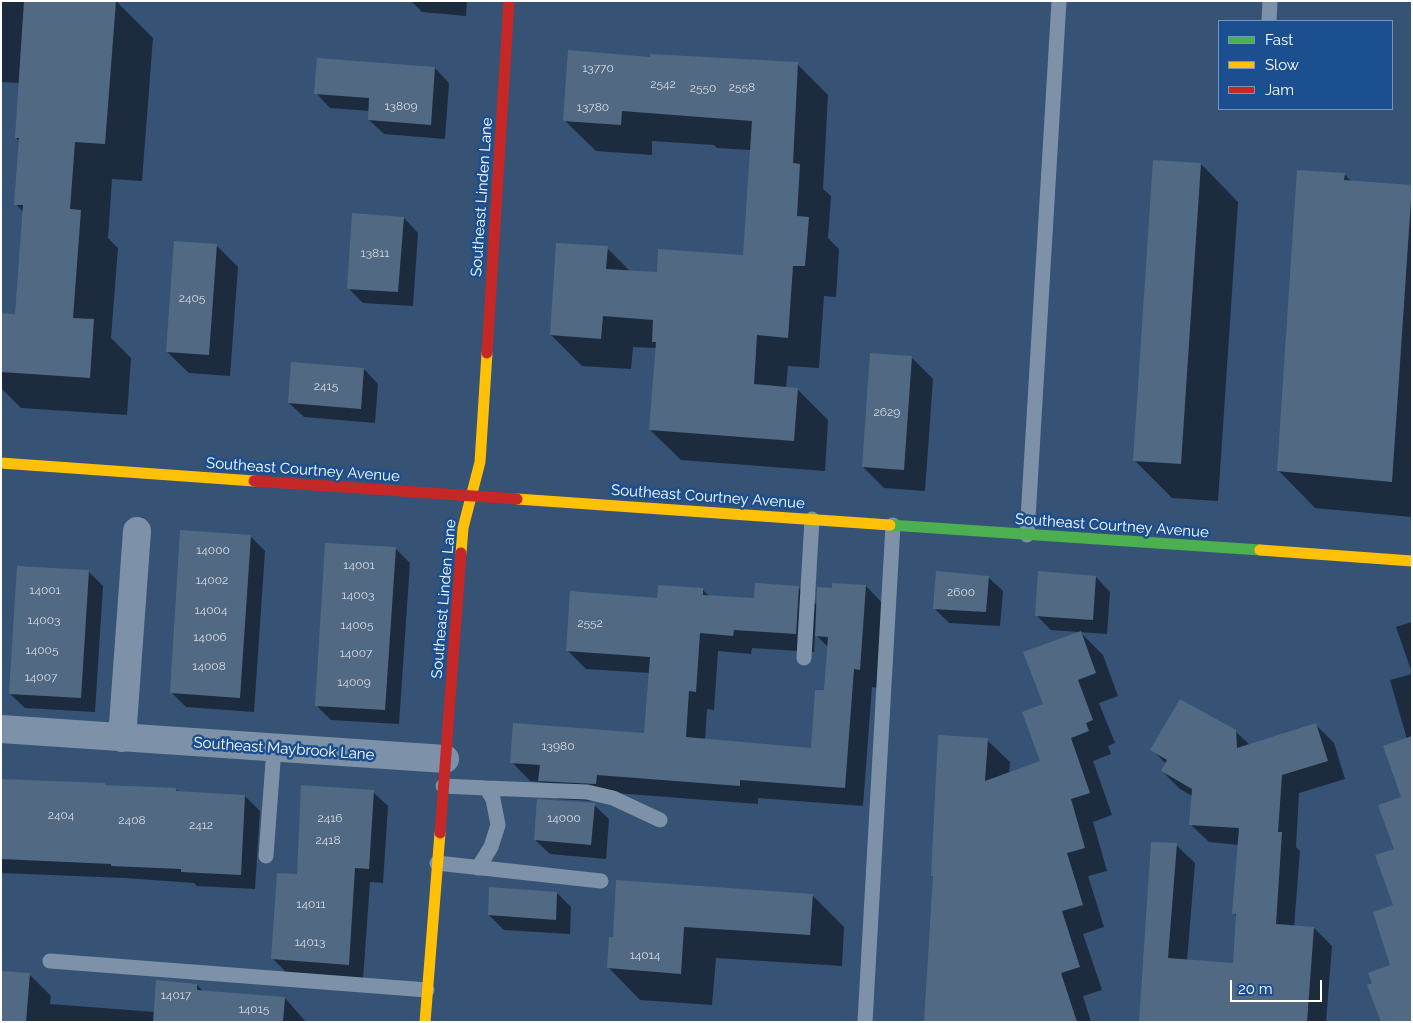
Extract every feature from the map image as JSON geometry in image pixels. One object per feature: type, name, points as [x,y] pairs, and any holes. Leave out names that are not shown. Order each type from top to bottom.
[{"type":"street","name":"Southeast Linden Lane","points":[[425,1022],[463,528],[480,462],[509,1]]},
{"type":"street","name":"Southeast Courtney Avenue","points":[[1,463],[1412,561]]},
{"type":"street","points":[[122,738],[137,531]]},
{"type":"street","name":"Southeast Maybrook Lane","points":[[1,729],[274,748],[444,773]]},
{"type":"lane","points":[[1027,534],[1059,1]]},
{"type":"lane","points":[[1269,20],[1270,1]]},
{"type":"lane","points":[[804,658],[812,519]]},
{"type":"lane","points":[[865,1022],[893,525]]},
{"type":"lane","points":[[266,856],[274,748]]},
{"type":"lane","points":[[444,773],[486,788],[587,792],[613,798],[660,820]]},
{"type":"lane","points":[[478,868],[491,847],[498,825],[493,799],[486,788]]},
{"type":"lane","points":[[437,863],[602,881]]},
{"type":"lane","points":[[50,961],[427,990]]},
{"type":"building","points":[[24,1],[116,1],[105,144],[75,142],[70,209],[81,210],[73,318],[94,319],[90,378],[1,372],[1,313],[15,314],[23,205],[14,205],[19,138],[15,138]]},
{"type":"building","points":[[568,50],[650,57],[650,54],[798,62],[793,163],[800,164],[797,216],[809,217],[805,266],[793,266],[788,338],[757,335],[754,384],[798,388],[794,441],[649,430],[656,342],[652,342],[653,320],[603,316],[601,339],[550,335],[556,243],[608,246],[606,269],[657,272],[658,249],[743,255],[752,121],[622,111],[621,125],[563,121]]},
{"type":"building","points":[[317,58],[435,67],[431,125],[368,120],[369,98],[314,94]]},
{"type":"building","points":[[1153,160],[1201,163],[1181,464],[1133,461]]},
{"type":"building","points":[[1297,170],[1345,173],[1344,180],[1412,185],[1392,482],[1277,471]]},
{"type":"building","points":[[352,213],[404,217],[398,292],[347,289]]},
{"type":"building","points":[[174,241],[217,244],[209,355],[166,352]]},
{"type":"building","points":[[870,353],[912,356],[904,470],[862,467]]},
{"type":"building","points":[[291,362],[364,368],[361,409],[288,403]]},
{"type":"building","points":[[180,530],[251,535],[240,698],[170,693]]},
{"type":"building","points":[[325,543],[396,547],[385,710],[315,706]]},
{"type":"building","points":[[17,566],[89,570],[81,698],[9,694]]},
{"type":"building","points":[[936,571],[989,576],[986,612],[933,609]]},
{"type":"building","points":[[1038,571],[1096,576],[1093,620],[1035,616]]},
{"type":"building","points":[[755,583],[799,586],[796,634],[734,630],[733,636],[700,633],[696,692],[689,691],[686,737],[811,748],[815,690],[824,690],[828,637],[815,636],[817,587],[832,588],[832,583],[866,585],[860,670],[854,669],[845,788],[740,780],[740,786],[597,775],[596,784],[538,781],[540,765],[510,763],[513,723],[644,733],[650,657],[566,651],[570,591],[657,598],[658,585],[703,588],[703,595],[754,598]]},
{"type":"building","points":[[1081,631],[1096,673],[1078,680],[1093,720],[1086,723],[1089,731],[1071,738],[1090,793],[1071,799],[1085,848],[1067,853],[1083,905],[1062,911],[1080,967],[1061,973],[1077,1022],[924,1022],[933,876],[931,876],[938,735],[988,738],[985,781],[1040,761],[1022,712],[1043,704],[1023,652]]},
{"type":"building","points":[[1180,699],[1236,730],[1237,748],[1316,723],[1328,761],[1282,775],[1278,832],[1282,832],[1276,924],[1314,927],[1307,1022],[1139,1022],[1151,842],[1177,843],[1168,958],[1233,963],[1236,914],[1232,914],[1239,828],[1189,825],[1192,789],[1161,771],[1167,760],[1150,750]]},
{"type":"building","points":[[1412,736],[1412,1022],[1381,1022],[1367,985],[1372,983],[1368,973],[1390,965],[1373,912],[1393,905],[1375,855],[1394,849],[1378,805],[1401,797],[1383,746]]},
{"type":"building","points":[[1,779],[105,783],[105,785],[176,788],[176,791],[245,795],[241,875],[181,872],[181,869],[111,866],[111,864],[1,859]]},
{"type":"building","points":[[301,785],[374,790],[369,869],[355,868],[349,965],[271,959],[277,873],[297,874]]},
{"type":"building","points":[[537,799],[595,803],[591,845],[534,840]]},
{"type":"building","points":[[616,880],[813,894],[810,935],[684,927],[681,974],[607,968],[609,937],[613,937]]},
{"type":"building","points":[[489,887],[557,892],[556,920],[488,915]]},
{"type":"building","points":[[1,971],[30,973],[26,1022],[1,1022]]},
{"type":"building","points":[[156,980],[197,984],[197,990],[285,997],[283,1022],[153,1022]]},
{"type":"traffic: fast","points":[[890,525],[1260,550]]},
{"type":"traffic: slow","points":[[461,553],[463,528],[480,462],[487,353]]},
{"type":"traffic: slow","points":[[1,463],[254,481]]},
{"type":"traffic: slow","points":[[517,499],[890,525]]},
{"type":"traffic: slow","points":[[1260,550],[1412,561]]},
{"type":"traffic: slow","points":[[425,1022],[440,833]]},
{"type":"traffic: jam","points":[[487,353],[509,1]]},
{"type":"traffic: jam","points":[[254,481],[517,499]]},
{"type":"traffic: jam","points":[[440,833],[461,553]]}]
